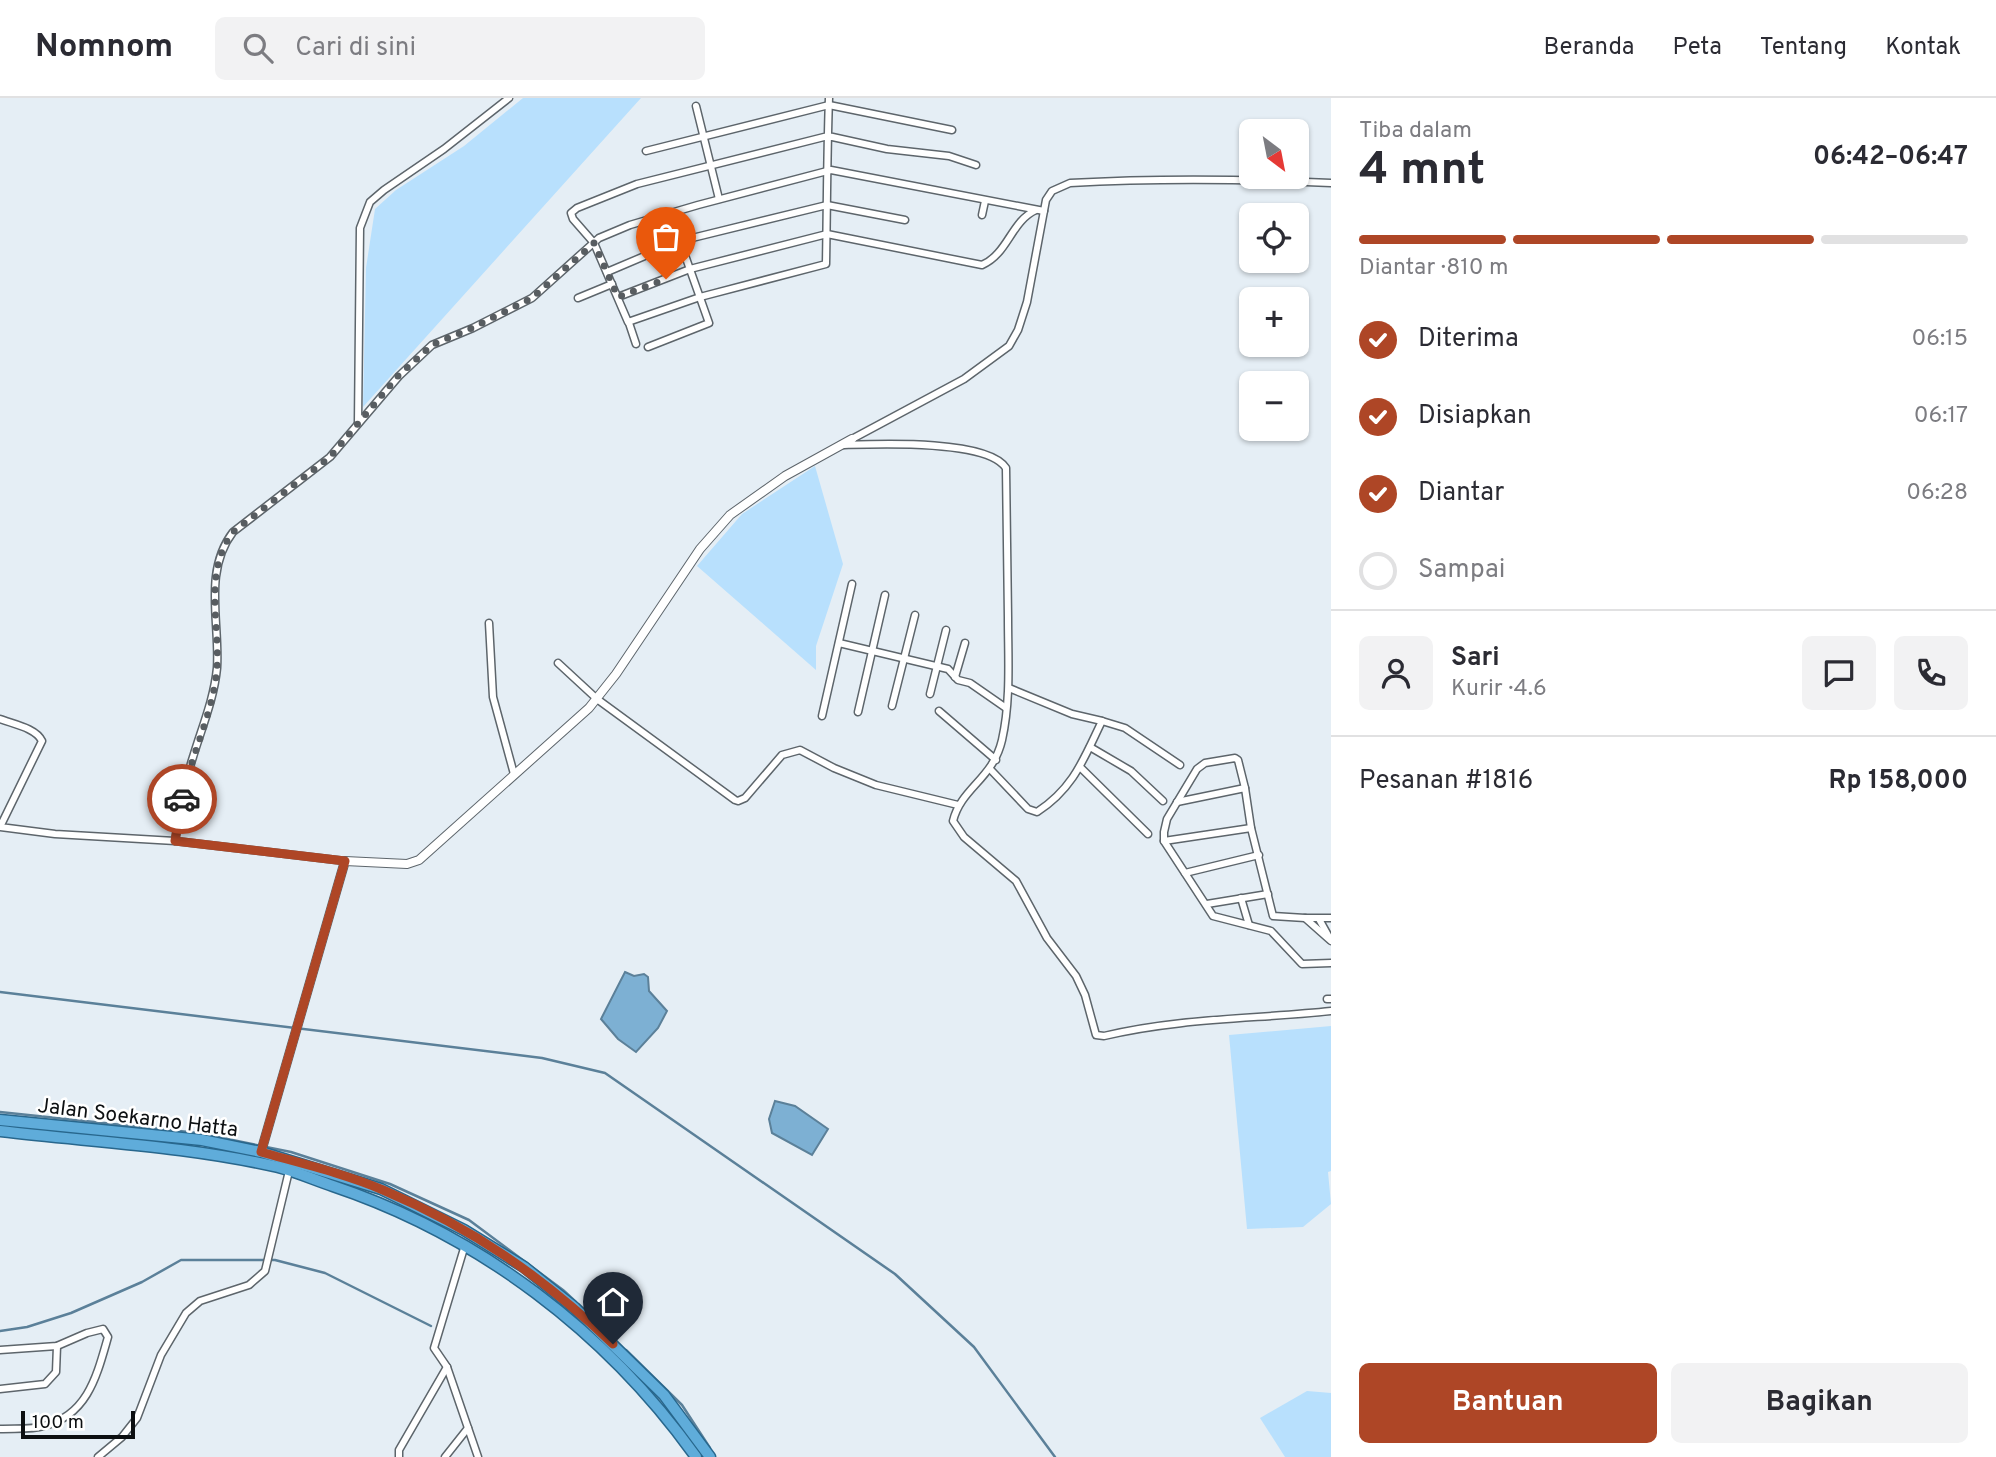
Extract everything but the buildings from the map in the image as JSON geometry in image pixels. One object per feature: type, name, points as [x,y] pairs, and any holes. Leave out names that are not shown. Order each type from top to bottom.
[{"type":"highway","name":"Jalan Soekarno Hatta","points":[[0,1120],[202,1140],[261,1151],[381,1189],[464,1230],[524,1267],[575,1308],[664,1395],[710,1457]]},
{"type":"highway","name":"Jalan Soekarno Hatta","points":[[0,1131],[204,1153],[289,1171],[366,1197],[465,1245],[544,1298],[617,1363],[647,1394],[696,1457]]},
{"type":"street","points":[[358,424],[360,228],[363,217],[370,202],[384,190],[444,149],[509,98]]},
{"type":"street","points":[[646,151],[829,102],[952,131]]},
{"type":"street","points":[[629,323],[700,297],[827,264],[829,102]]},
{"type":"street","points":[[696,106],[719,199]]},
{"type":"street","points":[[636,344],[594,243],[573,219],[571,213],[577,208],[637,184],[828,136],[887,149],[949,156],[976,165]]},
{"type":"street","points":[[175,841],[188,773],[214,687],[217,666],[215,589],[226,541],[233,532],[330,457],[398,376],[432,345],[532,298],[599,238],[719,199],[827,171],[1040,211]]},
{"type":"street","points":[[0,719],[34,732],[42,741],[0,827],[55,834],[175,841],[345,861],[407,864],[416,862],[597,699],[696,555],[730,515],[785,476],[964,379],[1009,346],[1018,330],[1027,302],[1040,211],[1052,191],[1070,183],[1235,179],[1331,183]]},
{"type":"street","points":[[982,215],[985,201]]},
{"type":"street","points":[[607,272],[680,242],[827,205],[905,220]]},
{"type":"street","points":[[618,297],[690,269],[827,234],[982,265],[1001,251],[1024,218],[1040,211]]},
{"type":"street","points":[[648,347],[707,326],[709,321],[670,214]]},
{"type":"street","points":[[578,298],[612,284]]},
{"type":"street","points":[[842,445],[896,443],[961,449],[1002,462],[1006,468],[1009,688],[1002,740],[996,760],[958,805],[953,821],[964,838],[1016,881],[1047,938],[1076,976],[1085,995],[1096,1035],[1204,1021],[1331,1011]]},
{"type":"street","points":[[822,716],[852,584]]},
{"type":"street","points":[[858,712],[885,596]]},
{"type":"street","points":[[892,706],[915,615]]},
{"type":"street","points":[[489,623],[494,704],[514,774]]},
{"type":"street","points":[[930,694],[946,630]]},
{"type":"street","points":[[839,643],[948,669],[958,680],[970,682],[1006,708]]},
{"type":"street","points":[[954,677],[965,643]]},
{"type":"street","points":[[558,663],[597,699],[738,801],[745,798],[782,755],[800,750],[834,768],[876,785],[958,805]]},
{"type":"street","points":[[1009,688],[1072,714],[1125,728],[1180,765]]},
{"type":"street","points":[[939,711],[996,760]]},
{"type":"street","points":[[990,769],[1028,809],[1037,812],[1065,790],[1080,767],[1102,721]]},
{"type":"street","points":[[1090,747],[1131,771],[1164,802]]},
{"type":"street","points":[[1271,930],[1273,916],[1251,828],[1238,760],[1235,758],[1205,763],[1197,769],[1167,819],[1164,841],[1213,916],[1271,930],[1303,964],[1331,962]]},
{"type":"street","points":[[1080,767],[1147,834]]},
{"type":"street","points":[[1177,802],[1245,788]]},
{"type":"street","points":[[1164,841],[1251,828]]},
{"type":"street","points":[[1185,873],[1259,855]]},
{"type":"street","points":[[261,1151],[345,861]]},
{"type":"street","points":[[1207,904],[1268,894]]},
{"type":"street","points":[[1241,898],[1249,925]]},
{"type":"street","points":[[1273,916],[1331,918]]},
{"type":"street","points":[[1306,918],[1330,940]]},
{"type":"street","points":[[1319,919],[1330,940]]},
{"type":"street","points":[[97,1457],[122,1437],[137,1418],[161,1355],[186,1313],[200,1301],[249,1285],[265,1271],[289,1171]]},
{"type":"street","points":[[465,1245],[434,1348],[447,1367],[478,1457]]},
{"type":"street","points":[[0,1350],[57,1346],[103,1329],[108,1337],[90,1391],[80,1405],[64,1418],[43,1427],[0,1429]]},
{"type":"street","points":[[0,1389],[45,1384],[56,1372],[57,1346]]},
{"type":"street","points":[[399,1457],[399,1450],[447,1367]]},
{"type":"street","points":[[445,1457],[468,1428]]},
{"type":"shaded area","points":[[523,98],[641,98],[363,407],[366,268],[375,209],[396,190],[464,146]]},
{"type":"shaded area","points":[[815,466],[843,564],[816,646],[816,670],[697,566],[742,514]]},
{"type":"shaded area","points":[[625,972],[648,977],[649,991],[667,1011],[658,1028],[636,1052],[618,1039],[601,1019]]},
{"type":"shaded area","points":[[1331,1026],[1331,1171],[1328,1172],[1331,1204],[1303,1227],[1247,1229],[1229,1035]]},
{"type":"shaded area","points":[[775,1101],[795,1106],[828,1129],[812,1155],[772,1133],[769,1119]]},
{"type":"shaded area","points":[[1307,1391],[1331,1393],[1331,1457],[1285,1457],[1260,1418]]},
{"type":"waterway","points":[[0,992],[542,1058],[605,1073],[895,1274],[974,1347],[1055,1457]]},
{"type":"waterway","points":[[0,1112],[198,1133],[291,1152],[390,1184],[469,1220],[576,1302]]},
{"type":"waterway","points":[[0,1331],[27,1327],[71,1313],[142,1282],[181,1260],[275,1260],[325,1273],[431,1326]]},
{"type":"waterway","points":[[626,1350],[682,1405],[710,1448]]},
{"type":"way so far","points":[[182,799],[214,687],[217,666],[215,589],[221,554],[233,532],[330,457],[398,376],[432,345],[532,298],[594,243],[618,297],[666,279]]},
{"type":"route","points":[[182,799],[175,841],[345,861],[261,1152],[381,1189],[464,1230],[524,1267],[575,1308],[613,1344]]}]
